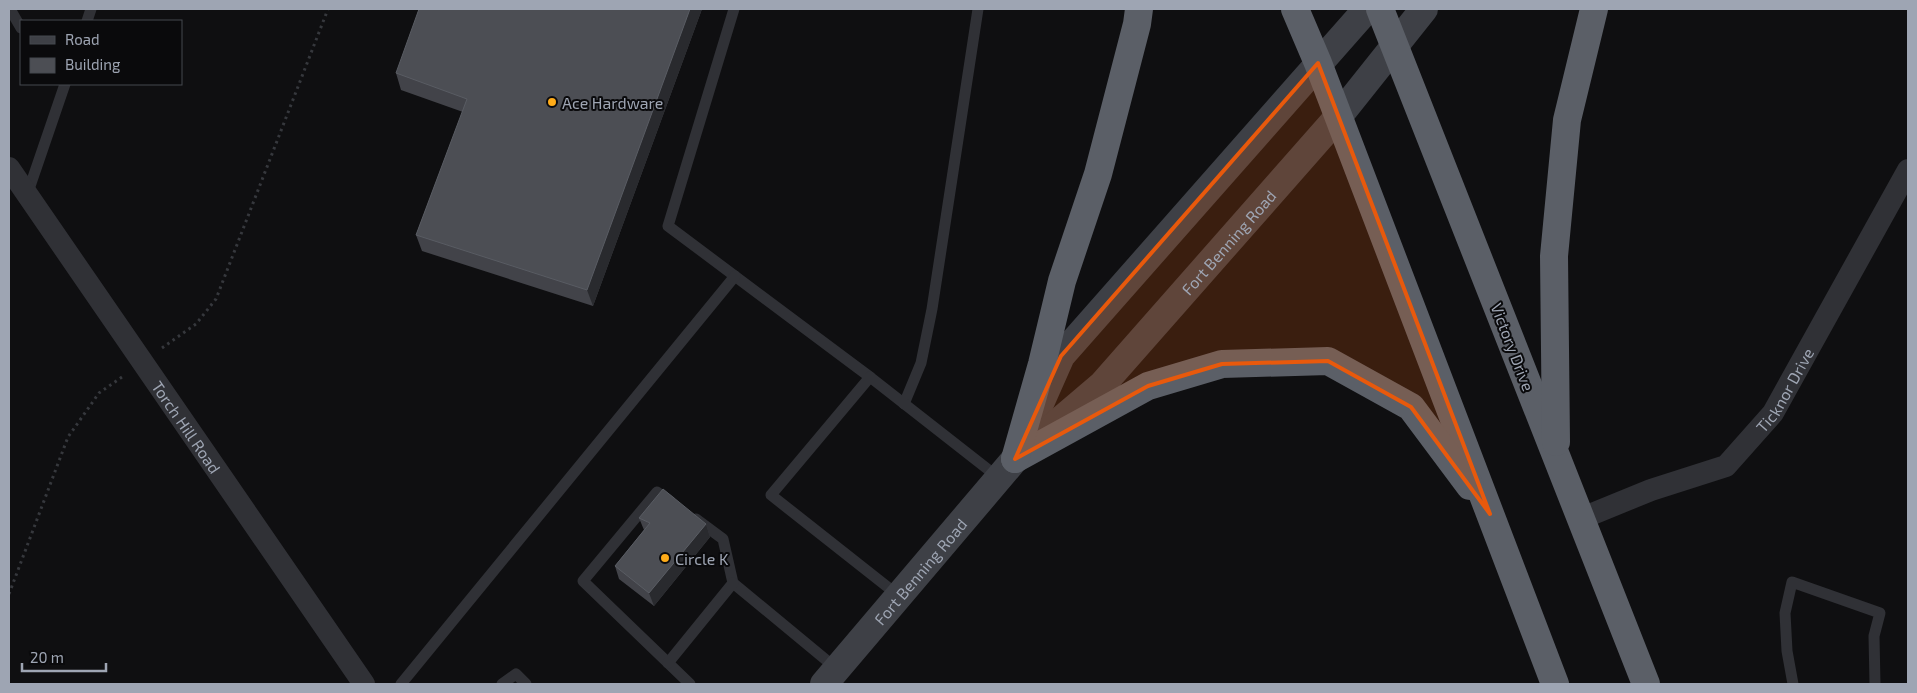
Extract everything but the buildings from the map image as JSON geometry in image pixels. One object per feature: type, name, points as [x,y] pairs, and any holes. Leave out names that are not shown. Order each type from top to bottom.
[{"type":"highway","points":[[1007,469],[1042,364],[1062,281],[1098,174],[1137,24],[1139,9]]},
{"type":"highway","points":[[1295,9],[1318,63],[1555,684]]},
{"type":"highway","name":"Victory Drive","points":[[1380,9],[1646,684]]},
{"type":"highway","points":[[1557,459],[1554,256],[1567,120],[1594,9]]},
{"type":"highway","points":[[1007,469],[1148,386],[1222,364],[1328,361],[1411,407],[1490,514]]},
{"type":"main road","name":"Fort Benning Road","points":[[1007,469],[1061,356],[1367,9]]},
{"type":"main road","name":"Fort Benning Road","points":[[830,677],[1007,469],[1102,385],[1338,117],[1424,9]]},
{"type":"street","name":"Torch Hill Road","points":[[9,168],[364,684]]},
{"type":"street","name":"Ticknor Drive","points":[[1580,519],[1651,490],[1726,466],[1773,413],[1908,170]]},
{"type":"lane","points":[[10,9],[20,26]]},
{"type":"lane","points":[[734,9],[668,226],[904,404],[1007,469]]},
{"type":"lane","points":[[904,404],[921,363],[932,309],[978,9]]},
{"type":"lane","points":[[27,195],[61,87]]},
{"type":"lane","points":[[402,684],[735,276]]},
{"type":"lane","points":[[870,377],[771,496],[899,596]]},
{"type":"lane","points":[[690,684],[584,581],[657,492],[723,539],[733,583],[830,677]]},
{"type":"lane","points":[[1793,684],[1787,651],[1785,613],[1792,582],[1880,613],[1874,636],[1876,684]]},
{"type":"lane","points":[[668,663],[733,583]]},
{"type":"lane","points":[[502,684],[516,674],[526,684]]},
{"type":"path","points":[[9,594],[68,437],[99,393],[196,324],[216,299],[328,9]]},
{"type":"highlighted area","points":[[1318,63],[1490,514],[1411,407],[1328,361],[1222,364],[1148,386],[1015,459],[1061,356]]},
{"type":"place","name":"Ace Hardware","points":[[552,102]]},
{"type":"place","name":"Circle K","points":[[665,558]]}]
